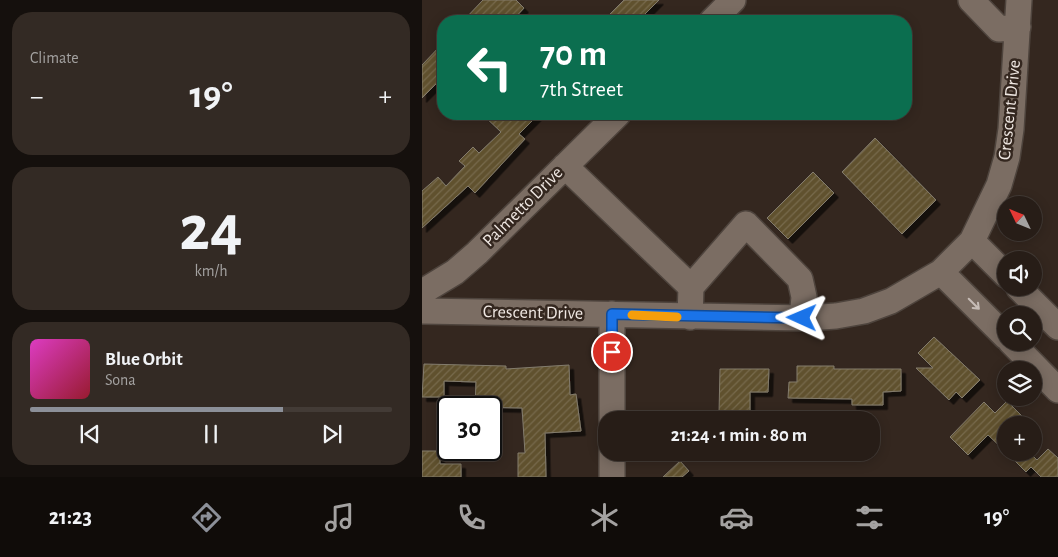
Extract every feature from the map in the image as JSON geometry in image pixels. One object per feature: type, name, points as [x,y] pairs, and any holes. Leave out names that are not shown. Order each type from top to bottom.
[{"type":"street","points":[[718,15],[733,0]]},
{"type":"street","points":[[971,0],[1000,29],[1018,27]]},
{"type":"street","name":"Crescent Drive","points":[[422,311],[802,318],[836,316],[864,311],[891,301],[941,272],[972,241],[999,184],[1007,157],[1019,0]]},
{"type":"street","name":"Palmetto Drive","points":[[422,292],[455,272],[477,253],[612,120]]},
{"type":"street","points":[[565,166],[691,287]]},
{"type":"street","points":[[690,317],[691,287],[746,224],[800,279],[804,297],[802,318]]},
{"type":"street","points":[[972,241],[997,266]]},
{"type":"street","points":[[941,272],[997,328]]},
{"type":"street","points":[[1026,296],[1058,326]]},
{"type":"street","points":[[612,314],[612,411]]},
{"type":"street","points":[[1020,351],[1058,390]]},
{"type":"street","points":[[612,461],[612,477]]},
{"type":"building","points":[[483,0],[516,0],[524,8],[518,15],[469,15]]},
{"type":"building","points":[[624,0],[659,0],[644,15],[609,15]]},
{"type":"building","points":[[437,49],[437,83],[422,98],[422,65]]},
{"type":"building","points":[[488,120],[533,120],[519,134],[525,139],[475,193],[468,186],[422,228],[422,191],[438,177],[446,186],[465,166],[459,161],[473,147],[479,153],[501,132]]},
{"type":"building","points":[[875,138],[936,200],[902,234],[842,172]]},
{"type":"building","points":[[813,172],[834,193],[788,239],[767,218]]},
{"type":"building","points":[[934,337],[980,380],[962,398],[956,392],[949,400],[916,368],[933,368],[918,353]]},
{"type":"building","points":[[424,364],[506,366],[506,369],[569,365],[570,395],[576,394],[581,431],[545,433],[546,477],[518,477],[518,453],[525,453],[522,408],[502,408],[502,396],[475,396],[476,382],[444,381],[444,396],[422,397]]},
{"type":"building","points":[[797,366],[834,366],[834,369],[901,369],[901,391],[883,392],[883,405],[852,405],[852,399],[788,398],[789,382],[797,382]]},
{"type":"building","points":[[720,369],[769,369],[768,392],[750,392],[750,411],[719,411]]},
{"type":"building","points":[[984,402],[995,413],[1002,406],[1012,406],[1022,416],[997,416],[997,444],[988,435],[968,455],[950,437]]},
{"type":"building","points":[[1048,449],[1058,458],[1058,477],[1041,477],[1031,467],[1026,472],[1015,461],[1042,461],[1042,455]]},
{"type":"building","points":[[422,451],[437,451],[437,461],[440,461],[440,464],[461,464],[461,477],[422,477]]},
{"type":"building","points":[[680,461],[689,471],[682,477],[663,477]]},
{"type":"slow traffic","points":[[632,315],[677,317]]},
{"type":"route","points":[[612,352],[612,314],[802,318]]}]
